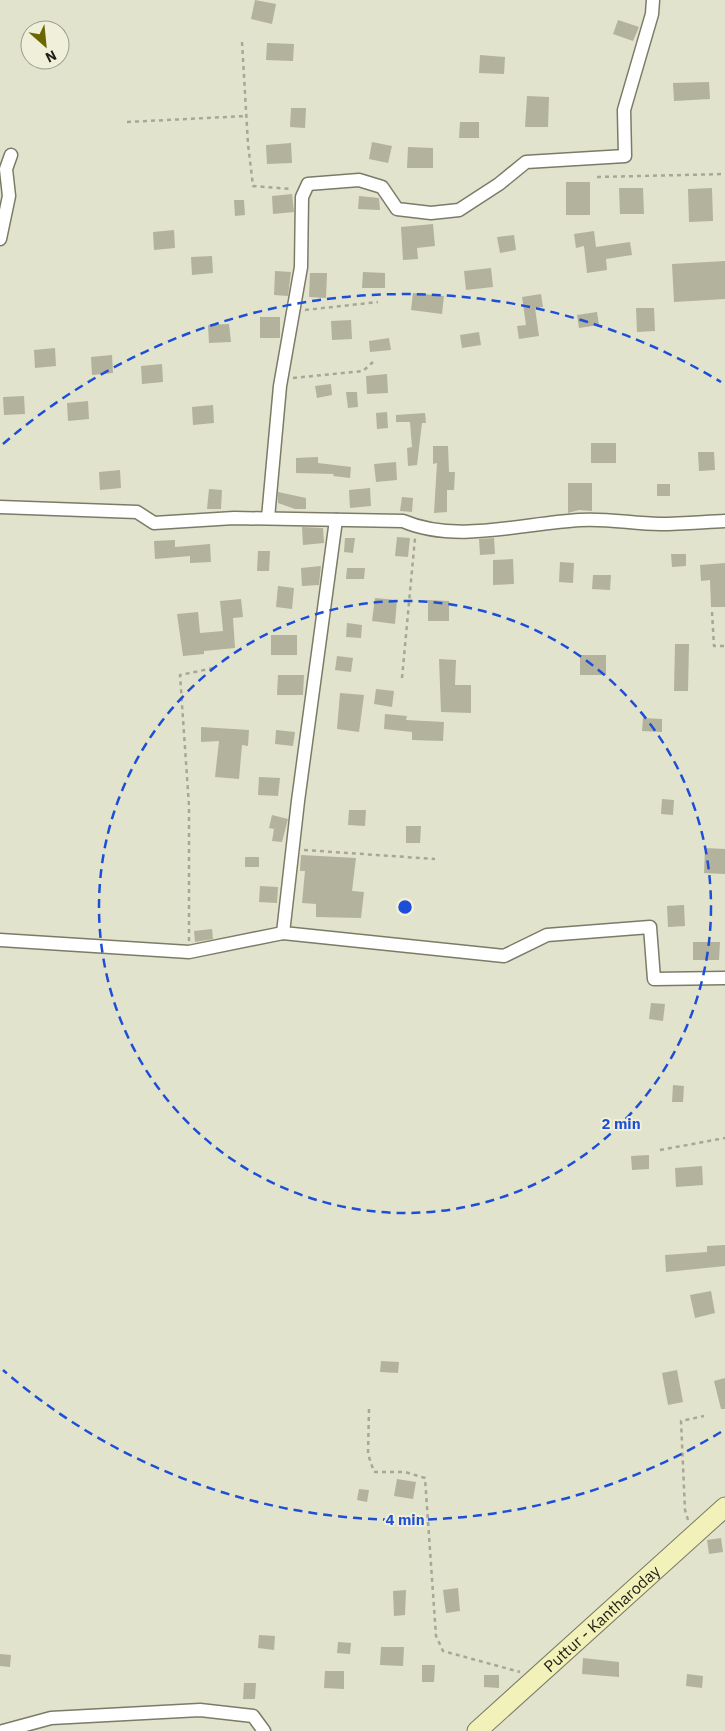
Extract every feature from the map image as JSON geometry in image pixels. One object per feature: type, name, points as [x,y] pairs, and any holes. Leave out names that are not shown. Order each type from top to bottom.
[{"type":"main road","name":"Puttur - Kantharoday","points":[[477,1731],[725,1508]]},
{"type":"street","points":[[268,518],[281,379],[301,267],[302,197],[308,184],[359,180],[382,187],[397,209],[431,213],[459,210],[476,201],[526,162],[625,156],[624,110],[652,14],[653,0]]},
{"type":"street","points":[[0,239],[9,196],[6,169],[11,155]]},
{"type":"street","points":[[0,506],[137,512],[154,523],[268,518],[404,521],[416,527],[468,533],[582,520],[660,524],[725,520]]},
{"type":"street","points":[[283,933],[336,520]]},
{"type":"street","points":[[0,940],[189,952],[283,933],[504,956],[547,934],[650,927],[654,979],[725,978]]},
{"type":"street","points":[[3,1731],[52,1718],[200,1710],[253,1716],[264,1731]]},
{"type":"path","points":[[242,42],[246,116],[253,186],[305,190]]},
{"type":"path","points":[[127,122],[246,116]]},
{"type":"path","points":[[597,177],[725,174]]},
{"type":"path","points":[[294,311],[378,302]]},
{"type":"path","points":[[281,379],[363,371],[372,362]]},
{"type":"path","points":[[402,678],[416,527]]},
{"type":"path","points":[[712,612],[714,646],[725,646]]},
{"type":"path","points":[[189,952],[189,806],[180,675],[214,668]]},
{"type":"path","points":[[293,849],[435,859]]},
{"type":"path","points":[[660,1150],[725,1138]]},
{"type":"path","points":[[370,1409],[368,1454],[374,1472],[405,1472],[424,1478],[436,1636],[442,1651],[512,1669],[535,1679]]},
{"type":"path","points":[[694,1536],[685,1510],[681,1420],[704,1416]]},
{"type":"building","points":[[255,0],[276,4],[272,24],[251,19]]},
{"type":"building","points":[[618,20],[639,27],[633,41],[613,34]]},
{"type":"building","points":[[267,43],[294,44],[293,61],[266,60]]},
{"type":"building","points":[[480,55],[505,57],[504,74],[479,73]]},
{"type":"building","points":[[709,82],[710,99],[674,101],[673,83]]},
{"type":"building","points":[[527,96],[549,97],[548,127],[525,127]]},
{"type":"building","points":[[291,108],[306,108],[305,128],[290,127]]},
{"type":"building","points":[[460,122],[479,122],[479,138],[459,138]]},
{"type":"building","points":[[372,142],[392,146],[388,163],[369,159]]},
{"type":"building","points":[[291,143],[292,163],[267,164],[266,145]]},
{"type":"building","points":[[408,147],[433,148],[433,168],[407,168]]},
{"type":"building","points":[[566,182],[590,182],[590,215],[566,215]]},
{"type":"building","points":[[619,188],[643,188],[644,214],[620,214]]},
{"type":"building","points":[[712,188],[713,221],[689,222],[688,189]]},
{"type":"building","points":[[292,194],[294,212],[273,214],[272,196]]},
{"type":"building","points":[[359,196],[379,198],[380,210],[358,209]]},
{"type":"building","points":[[234,200],[244,200],[245,215],[235,216]]},
{"type":"building","points":[[433,224],[435,246],[417,248],[418,259],[403,260],[401,227]]},
{"type":"building","points":[[174,230],[175,248],[154,250],[153,232]]},
{"type":"building","points":[[594,231],[596,247],[630,242],[632,255],[606,259],[607,270],[587,273],[584,246],[576,248],[574,234]]},
{"type":"building","points":[[514,235],[516,250],[500,253],[497,237]]},
{"type":"building","points":[[212,256],[213,273],[192,275],[191,257]]},
{"type":"building","points":[[725,261],[725,299],[674,302],[672,264]]},
{"type":"building","points":[[491,268],[493,287],[466,290],[464,271]]},
{"type":"building","points":[[275,271],[291,272],[288,296],[274,295]]},
{"type":"building","points":[[363,272],[385,273],[385,288],[362,288]]},
{"type":"building","points":[[310,273],[327,273],[326,298],[309,297]]},
{"type":"building","points":[[413,293],[444,296],[442,314],[411,310]]},
{"type":"building","points":[[541,294],[543,307],[535,308],[539,336],[519,339],[517,326],[526,325],[522,297]]},
{"type":"building","points":[[636,308],[654,308],[655,331],[637,332]]},
{"type":"building","points":[[597,312],[599,325],[579,328],[577,315]]},
{"type":"building","points":[[260,317],[280,317],[280,338],[260,338]]},
{"type":"building","points":[[351,320],[352,339],[332,340],[331,321]]},
{"type":"building","points":[[229,324],[231,342],[209,343],[208,325]]},
{"type":"building","points":[[479,332],[481,345],[462,348],[460,335]]},
{"type":"building","points":[[389,338],[391,350],[370,352],[369,341]]},
{"type":"building","points":[[55,348],[56,366],[35,368],[34,350]]},
{"type":"building","points":[[112,355],[113,373],[92,375],[91,357]]},
{"type":"building","points":[[162,364],[163,382],[142,384],[141,366]]},
{"type":"building","points":[[387,374],[388,393],[367,394],[366,376]]},
{"type":"building","points":[[331,384],[332,395],[317,398],[315,386]]},
{"type":"building","points":[[346,392],[357,392],[358,407],[348,408]]},
{"type":"building","points":[[24,396],[25,414],[4,415],[3,397]]},
{"type":"building","points":[[88,401],[89,419],[68,421],[67,403]]},
{"type":"building","points":[[213,405],[214,423],[193,425],[192,407]]},
{"type":"building","points":[[387,412],[388,428],[377,429],[376,413]]},
{"type":"building","points":[[425,413],[426,423],[422,423],[417,465],[408,466],[407,448],[412,447],[410,422],[396,422],[396,415]]},
{"type":"building","points":[[591,443],[616,443],[616,463],[591,463]]},
{"type":"building","points":[[433,446],[448,446],[449,472],[455,472],[454,490],[447,490],[447,512],[434,513],[437,463],[433,464]]},
{"type":"building","points":[[698,452],[714,452],[715,470],[699,471]]},
{"type":"building","points":[[318,457],[318,463],[351,467],[350,478],[333,476],[334,474],[296,473],[296,458]]},
{"type":"building","points":[[396,462],[397,480],[376,482],[374,464]]},
{"type":"building","points":[[120,470],[121,488],[100,490],[99,472]]},
{"type":"building","points":[[568,483],[592,483],[592,511],[579,510],[568,513]]},
{"type":"building","points":[[657,484],[670,484],[670,496],[657,496]]},
{"type":"building","points":[[370,488],[371,506],[350,508],[349,490]]},
{"type":"building","points":[[209,489],[222,490],[221,509],[207,509]]},
{"type":"building","points":[[278,492],[306,498],[306,509],[295,509],[278,503]]},
{"type":"building","points":[[402,497],[413,498],[412,512],[400,511]]},
{"type":"building","points":[[302,527],[323,528],[324,543],[303,545]]},
{"type":"building","points":[[397,537],[410,538],[408,557],[395,556]]},
{"type":"building","points":[[345,538],[355,538],[353,553],[344,552]]},
{"type":"building","points":[[494,538],[495,554],[480,555],[479,539]]},
{"type":"building","points":[[175,540],[175,547],[210,544],[211,562],[190,563],[190,556],[155,559],[154,541]]},
{"type":"building","points":[[258,551],[270,551],[269,571],[257,571]]},
{"type":"building","points":[[671,554],[686,554],[686,566],[672,567]]},
{"type":"building","points":[[513,559],[514,584],[493,585],[493,560]]},
{"type":"building","points":[[560,562],[574,563],[573,583],[559,582]]},
{"type":"building","points":[[725,563],[725,607],[711,607],[710,580],[701,581],[700,565]]},
{"type":"building","points":[[321,566],[319,585],[302,586],[301,568]]},
{"type":"building","points":[[347,568],[365,568],[364,579],[346,579]]},
{"type":"building","points":[[593,575],[611,575],[610,590],[592,589]]},
{"type":"building","points":[[278,586],[294,588],[292,609],[276,607]]},
{"type":"building","points":[[375,598],[397,600],[395,624],[372,621]]},
{"type":"building","points":[[241,599],[243,617],[233,618],[235,648],[204,651],[204,654],[183,656],[177,614],[198,612],[200,633],[223,631],[220,601]]},
{"type":"building","points":[[428,600],[449,601],[449,621],[428,621]]},
{"type":"building","points":[[347,623],[362,625],[361,638],[346,637]]},
{"type":"building","points":[[271,635],[297,635],[297,655],[271,655]]},
{"type":"building","points":[[675,644],[689,644],[688,691],[674,691]]},
{"type":"building","points":[[580,655],[606,655],[606,675],[580,675]]},
{"type":"building","points":[[337,656],[353,658],[351,672],[335,670]]},
{"type":"building","points":[[439,659],[456,660],[455,685],[471,685],[471,713],[441,712]]},
{"type":"building","points":[[278,675],[304,675],[303,695],[277,695]]},
{"type":"building","points":[[376,689],[394,691],[392,707],[374,704]]},
{"type":"building","points":[[340,693],[364,695],[359,732],[337,729]]},
{"type":"building","points":[[385,714],[407,716],[406,720],[444,722],[443,741],[412,740],[412,732],[384,729]]},
{"type":"building","points":[[643,718],[662,719],[662,732],[642,731]]},
{"type":"building","points":[[201,727],[249,730],[248,746],[242,745],[239,779],[215,777],[219,741],[201,742]]},
{"type":"building","points":[[276,730],[295,732],[293,746],[275,744]]},
{"type":"building","points":[[259,777],[280,778],[278,796],[258,795]]},
{"type":"building","points":[[662,799],[674,800],[673,815],[661,814]]},
{"type":"building","points":[[349,810],[366,810],[365,826],[348,825]]},
{"type":"building","points":[[272,815],[288,819],[282,842],[272,841],[274,829],[269,828]]},
{"type":"building","points":[[406,826],[421,826],[420,843],[406,843]]},
{"type":"building","points":[[705,848],[725,849],[725,874],[704,873]]},
{"type":"building","points":[[301,855],[356,858],[352,891],[364,892],[361,918],[316,917],[316,904],[302,903],[305,871],[300,871]]},
{"type":"building","points":[[245,857],[259,857],[259,867],[245,867]]},
{"type":"building","points":[[260,886],[278,887],[277,903],[259,902]]},
{"type":"building","points":[[684,905],[685,926],[668,927],[667,906]]},
{"type":"building","points":[[212,929],[213,939],[195,942],[194,931]]},
{"type":"building","points":[[693,942],[720,942],[719,960],[693,960]]},
{"type":"building","points":[[651,1003],[665,1004],[663,1021],[649,1019]]},
{"type":"building","points":[[673,1085],[684,1086],[683,1102],[672,1102]]},
{"type":"building","points":[[649,1155],[649,1169],[632,1170],[631,1156]]},
{"type":"building","points":[[702,1166],[703,1185],[676,1187],[675,1168]]},
{"type":"building","points":[[725,1245],[725,1266],[666,1272],[665,1255],[707,1252],[707,1246]]},
{"type":"building","points":[[711,1291],[715,1313],[695,1318],[690,1295]]},
{"type":"building","points":[[381,1361],[399,1362],[398,1373],[380,1372]]},
{"type":"building","points":[[677,1370],[683,1402],[668,1405],[662,1373]]},
{"type":"building","points":[[725,1378],[725,1409],[721,1409],[714,1381]]},
{"type":"building","points":[[397,1479],[416,1482],[413,1499],[394,1496]]},
{"type":"building","points":[[359,1489],[369,1490],[367,1502],[357,1500]]},
{"type":"building","points":[[721,1538],[723,1552],[709,1554],[707,1540]]},
{"type":"building","points":[[458,1588],[460,1611],[446,1613],[443,1590]]},
{"type":"building","points":[[406,1590],[405,1615],[394,1616],[393,1591]]},
{"type":"building","points":[[259,1635],[275,1636],[274,1650],[258,1648]]},
{"type":"building","points":[[338,1642],[351,1643],[350,1654],[337,1653]]},
{"type":"building","points":[[381,1647],[404,1647],[403,1666],[380,1665]]},
{"type":"building","points":[[0,1654],[11,1655],[10,1667],[0,1666]]},
{"type":"building","points":[[583,1658],[619,1662],[619,1677],[582,1674]]},
{"type":"building","points":[[422,1665],[435,1665],[434,1682],[422,1682]]},
{"type":"building","points":[[325,1671],[344,1671],[344,1689],[324,1688]]},
{"type":"building","points":[[687,1674],[703,1676],[702,1688],[686,1686]]},
{"type":"building","points":[[484,1675],[499,1675],[499,1688],[484,1687]]},
{"type":"building","points":[[244,1683],[256,1683],[255,1699],[243,1699]]}]
